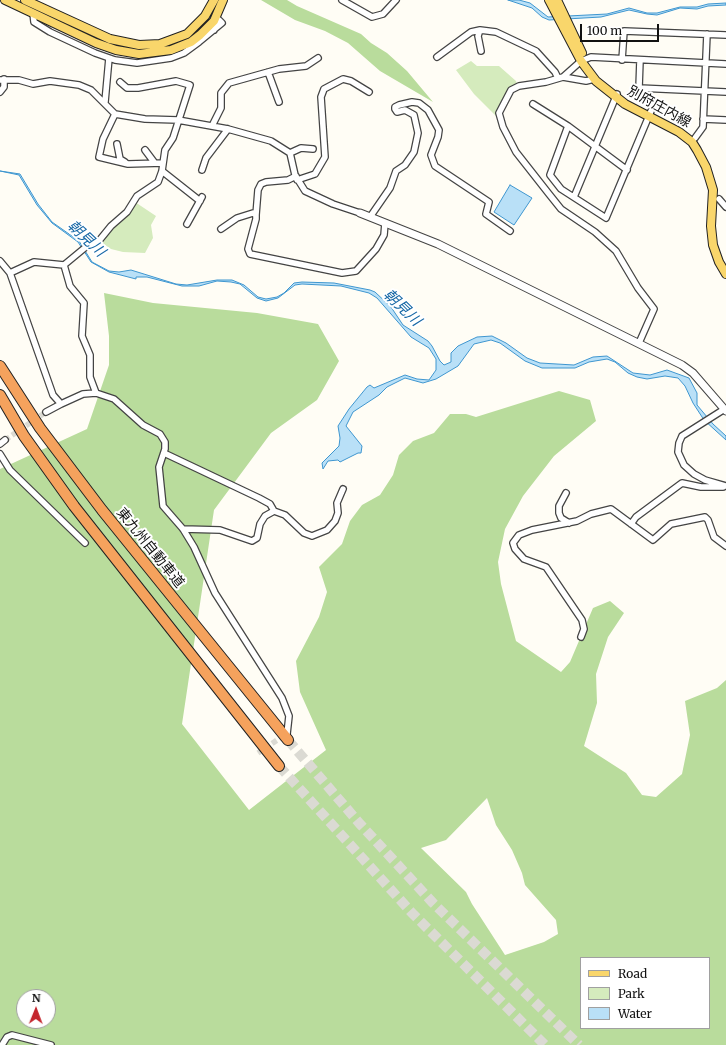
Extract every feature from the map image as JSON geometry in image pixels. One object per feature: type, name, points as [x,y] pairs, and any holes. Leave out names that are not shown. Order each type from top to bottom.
[{"type":"highway","name":"東九州自動車道","points":[[0,366],[40,428],[102,510],[287,737]]},
{"type":"highway","points":[[0,396],[24,436],[74,506],[279,766]]},
{"type":"main road","points":[[5,0],[35,6],[110,39],[129,44],[150,45],[171,41],[194,29],[205,16],[214,0]]},
{"type":"main road","points":[[25,0],[107,47],[128,52],[150,54],[182,46],[200,35],[214,21],[223,0]]},
{"type":"main road","name":"別府庄内線","points":[[554,1],[594,79],[616,95],[650,113],[682,127],[695,138],[712,167],[716,180],[718,199],[716,237],[726,265]]},
{"type":"main road","name":"別府庄内線","points":[[583,60],[616,95]]},
{"type":"main road","name":"別府庄内線","points":[[650,113],[686,136],[695,146],[706,167],[713,190],[711,226],[713,245],[719,262],[726,274]]},
{"type":"street","points":[[346,1],[372,17],[383,14],[396,0]]},
{"type":"street","points":[[35,6],[34,22],[50,32],[109,58],[137,63],[171,58],[184,53],[214,30]]},
{"type":"street","points":[[437,57],[471,32],[480,30],[496,32],[536,51],[561,77]]},
{"type":"street","points":[[480,30],[478,36],[481,51]]},
{"type":"street","points":[[622,60],[624,31],[726,35]]},
{"type":"street","points":[[695,138],[703,127],[707,34]]},
{"type":"street","points":[[561,77],[583,60],[591,57],[622,60],[726,64]]},
{"type":"street","points":[[105,102],[109,58]]},
{"type":"street","points":[[212,126],[213,121],[221,108],[221,94],[228,83],[292,66],[306,66],[318,58]]},
{"type":"street","points":[[640,60],[639,88],[726,92]]},
{"type":"street","points":[[268,72],[279,102]]},
{"type":"street","points":[[594,79],[586,80],[561,77],[519,86],[511,90],[499,112],[503,127],[516,152],[549,194],[561,209],[595,232],[616,251],[634,282],[654,309],[638,343]]},
{"type":"street","points":[[0,92],[4,87],[2,79],[19,80],[33,84],[50,81],[79,85],[91,90],[105,102],[115,114],[145,119],[178,120],[228,129],[271,141],[290,153],[296,178],[305,191],[333,204],[360,213],[438,244],[687,368],[723,411],[682,436],[679,443],[679,458],[688,469],[698,477],[726,486]]},
{"type":"street","points":[[369,92],[351,81],[343,79],[324,89],[321,97],[325,157],[315,174],[261,184],[258,190],[256,215],[248,249],[250,254],[342,273],[356,271],[376,249],[384,234],[385,223]]},
{"type":"street","points":[[10,273],[34,262],[64,265],[88,246],[98,242],[111,226],[127,212],[137,196],[158,182],[162,172],[165,150],[173,138],[190,85],[176,81],[138,88],[127,88],[120,82]]},
{"type":"street","points":[[574,197],[616,95]]},
{"type":"street","points":[[370,217],[390,188],[396,171],[405,165],[414,152],[418,133],[414,115],[404,110],[397,112],[395,109],[395,107],[399,105],[412,102],[419,103],[428,110],[439,130],[431,155],[435,166],[489,202],[486,214],[510,231]]},
{"type":"street","points":[[533,104],[568,126],[627,170]]},
{"type":"street","points":[[568,126],[550,175],[561,189],[606,218],[650,113]]},
{"type":"street","points":[[115,114],[103,139],[99,157],[128,164],[154,162],[163,163]]},
{"type":"street","points":[[703,119],[726,120]]},
{"type":"street","points":[[202,170],[206,158],[228,129]]},
{"type":"street","points":[[117,144],[120,159],[128,164]]},
{"type":"street","points":[[290,153],[301,148],[313,149]]},
{"type":"street","points":[[145,150],[154,162]]},
{"type":"street","points":[[162,172],[201,199],[187,224]]},
{"type":"street","points":[[718,199],[726,207]]},
{"type":"street","points":[[221,229],[237,218],[253,213],[256,215]]},
{"type":"street","points":[[0,261],[10,273],[53,395],[61,404]]},
{"type":"street","points":[[64,265],[70,286],[84,303],[82,336],[83,342],[90,355],[90,377],[96,393]]},
{"type":"street","points":[[46,412],[83,394],[96,393],[114,399],[143,425],[160,434],[165,442],[164,453],[159,467],[163,506],[183,529],[194,547],[215,593],[282,698],[289,716],[287,737]]},
{"type":"street","points":[[0,444],[6,440]]},
{"type":"street","points":[[164,453],[270,504],[274,511],[285,515],[304,533],[312,536],[327,530],[335,521],[338,513],[337,503],[343,489]]},
{"type":"street","points":[[0,454],[10,470],[85,543]]},
{"type":"street","points":[[631,524],[636,517],[682,483],[714,488],[726,486]]},
{"type":"street","points":[[566,493],[559,506],[559,513],[562,518],[569,523]]},
{"type":"street","points":[[581,637],[584,629],[582,620],[546,567],[524,559],[515,549],[513,543],[515,538],[523,532],[569,523],[602,510],[611,509],[653,540],[671,524],[704,517],[708,520],[714,537],[726,546]]},
{"type":"street","points":[[183,529],[220,530],[252,541],[257,538],[260,524],[265,516],[274,511]]},
{"type":"street","points":[[2,1045],[7,1037],[12,1035],[51,1045]]},
{"type":"green space","points":[[261,0],[287,0],[297,6],[361,34],[371,43],[387,53],[407,71],[433,102],[380,71],[348,43],[325,31],[295,20]]},
{"type":"green space","points":[[471,61],[477,66],[499,66],[516,81],[517,84],[497,117],[474,94],[456,70]]},
{"type":"green space","points":[[135,202],[156,216],[151,225],[153,238],[145,253],[123,252],[111,249],[101,242],[113,225]]},
{"type":"green space","points":[[104,293],[153,303],[257,313],[318,324],[339,361],[317,400],[271,433],[214,510],[182,724],[249,810],[326,750],[300,692],[296,661],[319,617],[327,592],[319,567],[342,544],[350,521],[362,505],[380,495],[393,475],[399,455],[413,441],[434,433],[450,414],[466,414],[476,417],[559,391],[590,400],[596,421],[554,456],[523,496],[505,529],[498,562],[501,584],[516,641],[561,672],[570,662],[593,608],[610,601],[624,613],[608,637],[596,674],[597,703],[584,746],[626,773],[642,795],[656,797],[682,774],[690,735],[685,701],[717,688],[726,680],[726,1045],[0,1045],[0,469],[87,429],[109,365],[109,336]],"holes":[[[487,798],[496,825],[512,850],[522,873],[525,885],[556,920],[558,934],[544,942],[505,955],[472,904],[466,892],[421,848],[446,840]]]},
{"type":"water","points":[[508,0],[519,0],[530,3],[548,17],[607,14],[629,8],[647,13],[657,13],[680,7],[697,7],[708,4],[726,3],[726,5],[708,6],[697,9],[680,8],[657,15],[629,10],[601,17],[549,20],[542,17],[532,8]]},
{"type":"water","points":[[0,171],[20,174],[38,204],[52,222],[79,241],[92,262],[109,271],[119,272],[131,270],[176,284],[187,285],[217,280],[232,280],[244,285],[258,297],[266,299],[277,297],[284,293],[294,283],[302,282],[334,283],[370,290],[375,292],[391,307],[403,325],[428,341],[444,365],[451,362],[451,353],[458,346],[477,337],[492,336],[506,343],[527,358],[540,363],[574,365],[593,357],[607,356],[633,373],[650,375],[667,370],[689,378],[697,393],[697,405],[713,424],[726,436],[726,440],[704,420],[693,403],[685,386],[678,378],[665,376],[647,379],[637,377],[628,373],[615,362],[607,359],[589,362],[575,368],[542,368],[525,361],[500,343],[491,340],[474,344],[458,366],[436,379],[423,383],[405,378],[387,387],[379,395],[353,412],[346,426],[362,446],[361,453],[340,462],[338,460],[328,461],[323,469],[322,463],[339,446],[340,438],[338,426],[349,409],[367,387],[370,385],[374,388],[405,375],[417,379],[429,380],[436,370],[436,359],[429,348],[411,337],[377,298],[369,293],[341,286],[302,284],[295,285],[278,298],[266,301],[257,298],[240,284],[231,282],[217,281],[199,286],[182,286],[147,277],[136,277],[136,279],[109,272],[91,262],[78,242],[52,223],[37,205],[19,175]]},
{"type":"water","points":[[510,185],[532,198],[514,225],[494,212]]},
{"type":"tunnel","points":[[5,440],[46,412]]},
{"type":"tunnel","points":[[258,753],[286,734]]},
{"type":"tunnel","points":[[288,740],[360,824],[433,903],[579,1045]]},
{"type":"tunnel","points":[[279,766],[412,913],[545,1045]]},
{"type":"water label","name":"朝見川","points":[[86,239]]},
{"type":"water label","name":"朝見川","points":[[402,308]]}]
